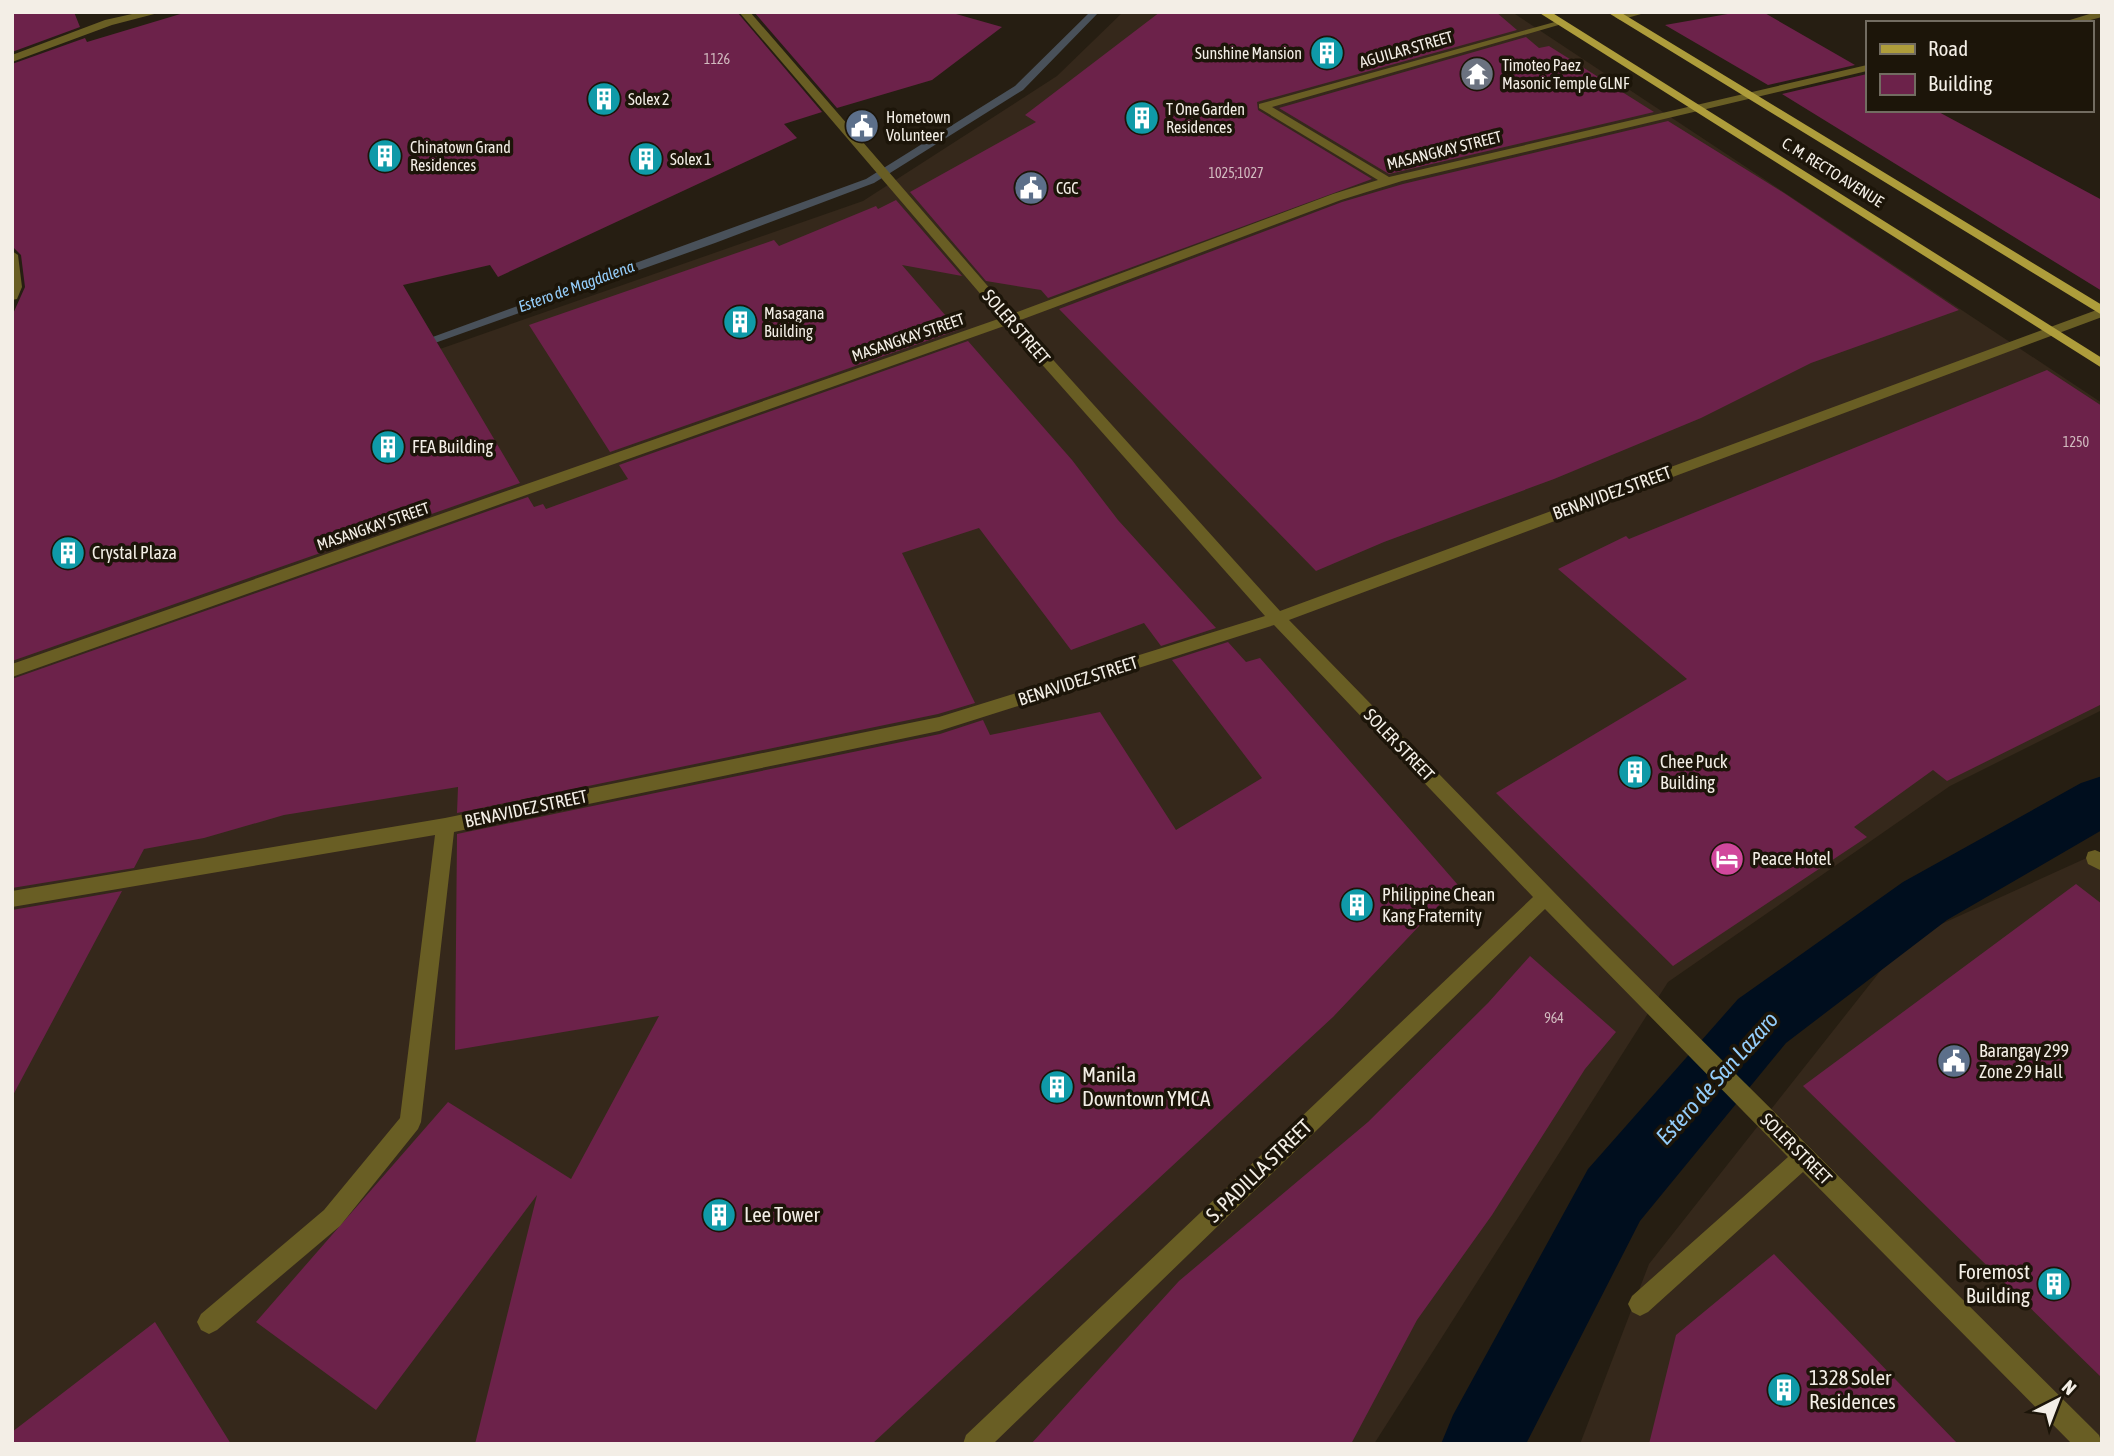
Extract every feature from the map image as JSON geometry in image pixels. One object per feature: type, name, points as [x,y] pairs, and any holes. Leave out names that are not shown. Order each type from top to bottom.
[{"type":"main road","name":"C. M. RECTO AVENUE","points":[[1543,12],[2102,364]]},
{"type":"main road","name":"C. M. RECTO AVENUE","points":[[1616,15],[2102,312]]},
{"type":"street","points":[[12,59],[106,17],[157,12]]},
{"type":"street","name":"SOLER STREET","points":[[744,12],[1009,320],[1277,618],[1544,898],[2090,1444]]},
{"type":"street","points":[[1616,15],[1643,12]]},
{"type":"street","points":[[2074,21],[2102,14]]},
{"type":"street","name":"AGUILAR STREET","points":[[1388,181],[1264,106],[1558,22]]},
{"type":"street","name":"MASANGKAY STREET","points":[[12,671],[1009,320],[1337,197],[1388,181],[1866,68]]},
{"type":"street","points":[[12,255],[15,287],[12,296]]},
{"type":"street","name":"BENAVIDEZ STREET","points":[[12,899],[445,826],[939,724],[1277,618],[2102,312]]},
{"type":"street","points":[[209,1322],[332,1218],[410,1122],[445,826]]},
{"type":"street","name":"S. PADILLA STREET","points":[[975,1444],[1544,898]]},
{"type":"street","points":[[1640,1304],[1804,1157]]},
{"type":"shaded area","points":[[1123,12],[1512,12],[2102,403],[2102,710],[1950,786],[1668,982],[1374,1444],[12,1444],[12,495],[42,488],[863,201],[1057,76]]},
{"type":"shaded area","points":[[2102,851],[2102,1444],[1580,1444],[1649,1264],[1904,941]]},
{"type":"building","points":[[12,12],[74,12],[80,27],[12,52]]},
{"type":"building","points":[[187,12],[737,12],[822,112],[784,124],[797,138],[498,277],[490,265],[403,285],[520,483],[12,661],[12,316],[25,287],[21,255],[12,246],[12,64],[85,38],[87,42]]},
{"type":"building","points":[[754,12],[949,12],[1002,27],[932,80],[837,108]]},
{"type":"building","points":[[1160,12],[1496,12],[1517,30],[1257,102],[1258,110],[1372,179],[1048,298],[1041,290],[986,281],[910,192],[1036,122],[1025,115]]},
{"type":"building","points":[[1739,12],[1763,12],[1855,65],[1768,85],[1665,25]]},
{"type":"building","points":[[1526,37],[1539,48],[1549,46],[1654,112],[1389,174],[1279,108]]},
{"type":"building","points":[[1866,74],[1866,112],[1939,112],[2102,200],[2102,291],[1782,94]]},
{"type":"building","points":[[1668,121],[1784,193],[1959,310],[1811,363],[1701,418],[1554,479],[1384,542],[1316,571],[1059,309],[1342,202],[1403,184]]},
{"type":"building","points":[[896,200],[962,276],[902,265],[958,330],[610,452],[529,325],[774,240],[779,246]]},
{"type":"building","points":[[968,341],[1072,460],[1118,520],[1216,628],[1161,646],[1144,623],[1071,650],[979,528],[902,553],[975,703],[938,714],[457,813],[458,787],[284,815],[204,838],[144,849],[134,868],[12,888],[12,679],[528,497],[534,507],[543,504],[546,509],[628,479],[619,465]]},
{"type":"building","points":[[2047,370],[2102,406],[2102,704],[1947,781],[1933,770],[1854,827],[1867,837],[1673,966],[1496,793],[1687,679],[1558,569],[1626,536],[1629,539]]},
{"type":"building","points":[[1228,642],[1246,662],[1260,658],[1458,885],[1333,1017],[872,1444],[475,1444],[537,1195],[376,1410],[256,1322],[448,1102],[571,1179],[659,1016],[455,1050],[457,834],[940,734],[983,720],[990,735],[1100,712],[1176,830],[1262,778],[1172,660]]},
{"type":"building","points":[[2076,884],[2102,904],[2102,1378],[1803,1086]]},
{"type":"building","points":[[122,891],[12,1097],[12,910]]},
{"type":"building","points":[[1530,956],[1616,1032],[1585,1069],[1492,1215],[1417,1320],[1351,1444],[1031,1444],[1179,1281],[1368,1122],[1488,1003]]},
{"type":"building","name":"1328 Soler Residences","points":[[1774,1254],[1958,1444],[1649,1444],[1676,1335]]},
{"type":"building","points":[[155,1322],[231,1444],[12,1444],[12,1432]]},
{"type":"waterway","name":"Estero de Magdalena","points":[[414,346],[711,241],[870,181],[1019,88],[1095,12]]},
{"type":"waterway","name":"Estero de San Lazaro","points":[[1482,1444],[1614,1195],[1762,1021],[1925,901],[2102,800]]},
{"type":"place","name":"Sunshine Mansion","points":[[1327,53]]},
{"type":"place","name":"Timoteo Paez Masonic Temple GLNF","points":[[1477,74]]},
{"type":"place","name":"Solex 2","points":[[604,99]]},
{"type":"place","name":"T One Garden Residences","points":[[1142,118]]},
{"type":"place","name":"Hometown Volunteer","points":[[862,126]]},
{"type":"place","name":"Chinatown Grand Residences","points":[[385,156]]},
{"type":"place","name":"Solex 1","points":[[646,159]]},
{"type":"place","name":"CGC","points":[[1031,188]]},
{"type":"place","name":"Masagana Building","points":[[740,322]]},
{"type":"place","name":"FEA Building","points":[[388,447]]},
{"type":"place","name":"Crystal Plaza","points":[[68,553]]},
{"type":"place","name":"Chee Puck Building","points":[[1635,772]]},
{"type":"place","name":"Peace Hotel","points":[[1727,859]]},
{"type":"place","name":"Philippine Chean Kang Fraternity","points":[[1357,905]]},
{"type":"place","name":"Barangay 299 Zone 29 Hall","points":[[1954,1061]]},
{"type":"place","name":"Manila Downtown YMCA","points":[[1057,1087]]},
{"type":"place","name":"Lee Tower","points":[[719,1215]]},
{"type":"place","name":"Foremost Building","points":[[2054,1284]]},
{"type":"place","name":"1328 Soler Residences","points":[[1784,1390]]}]
